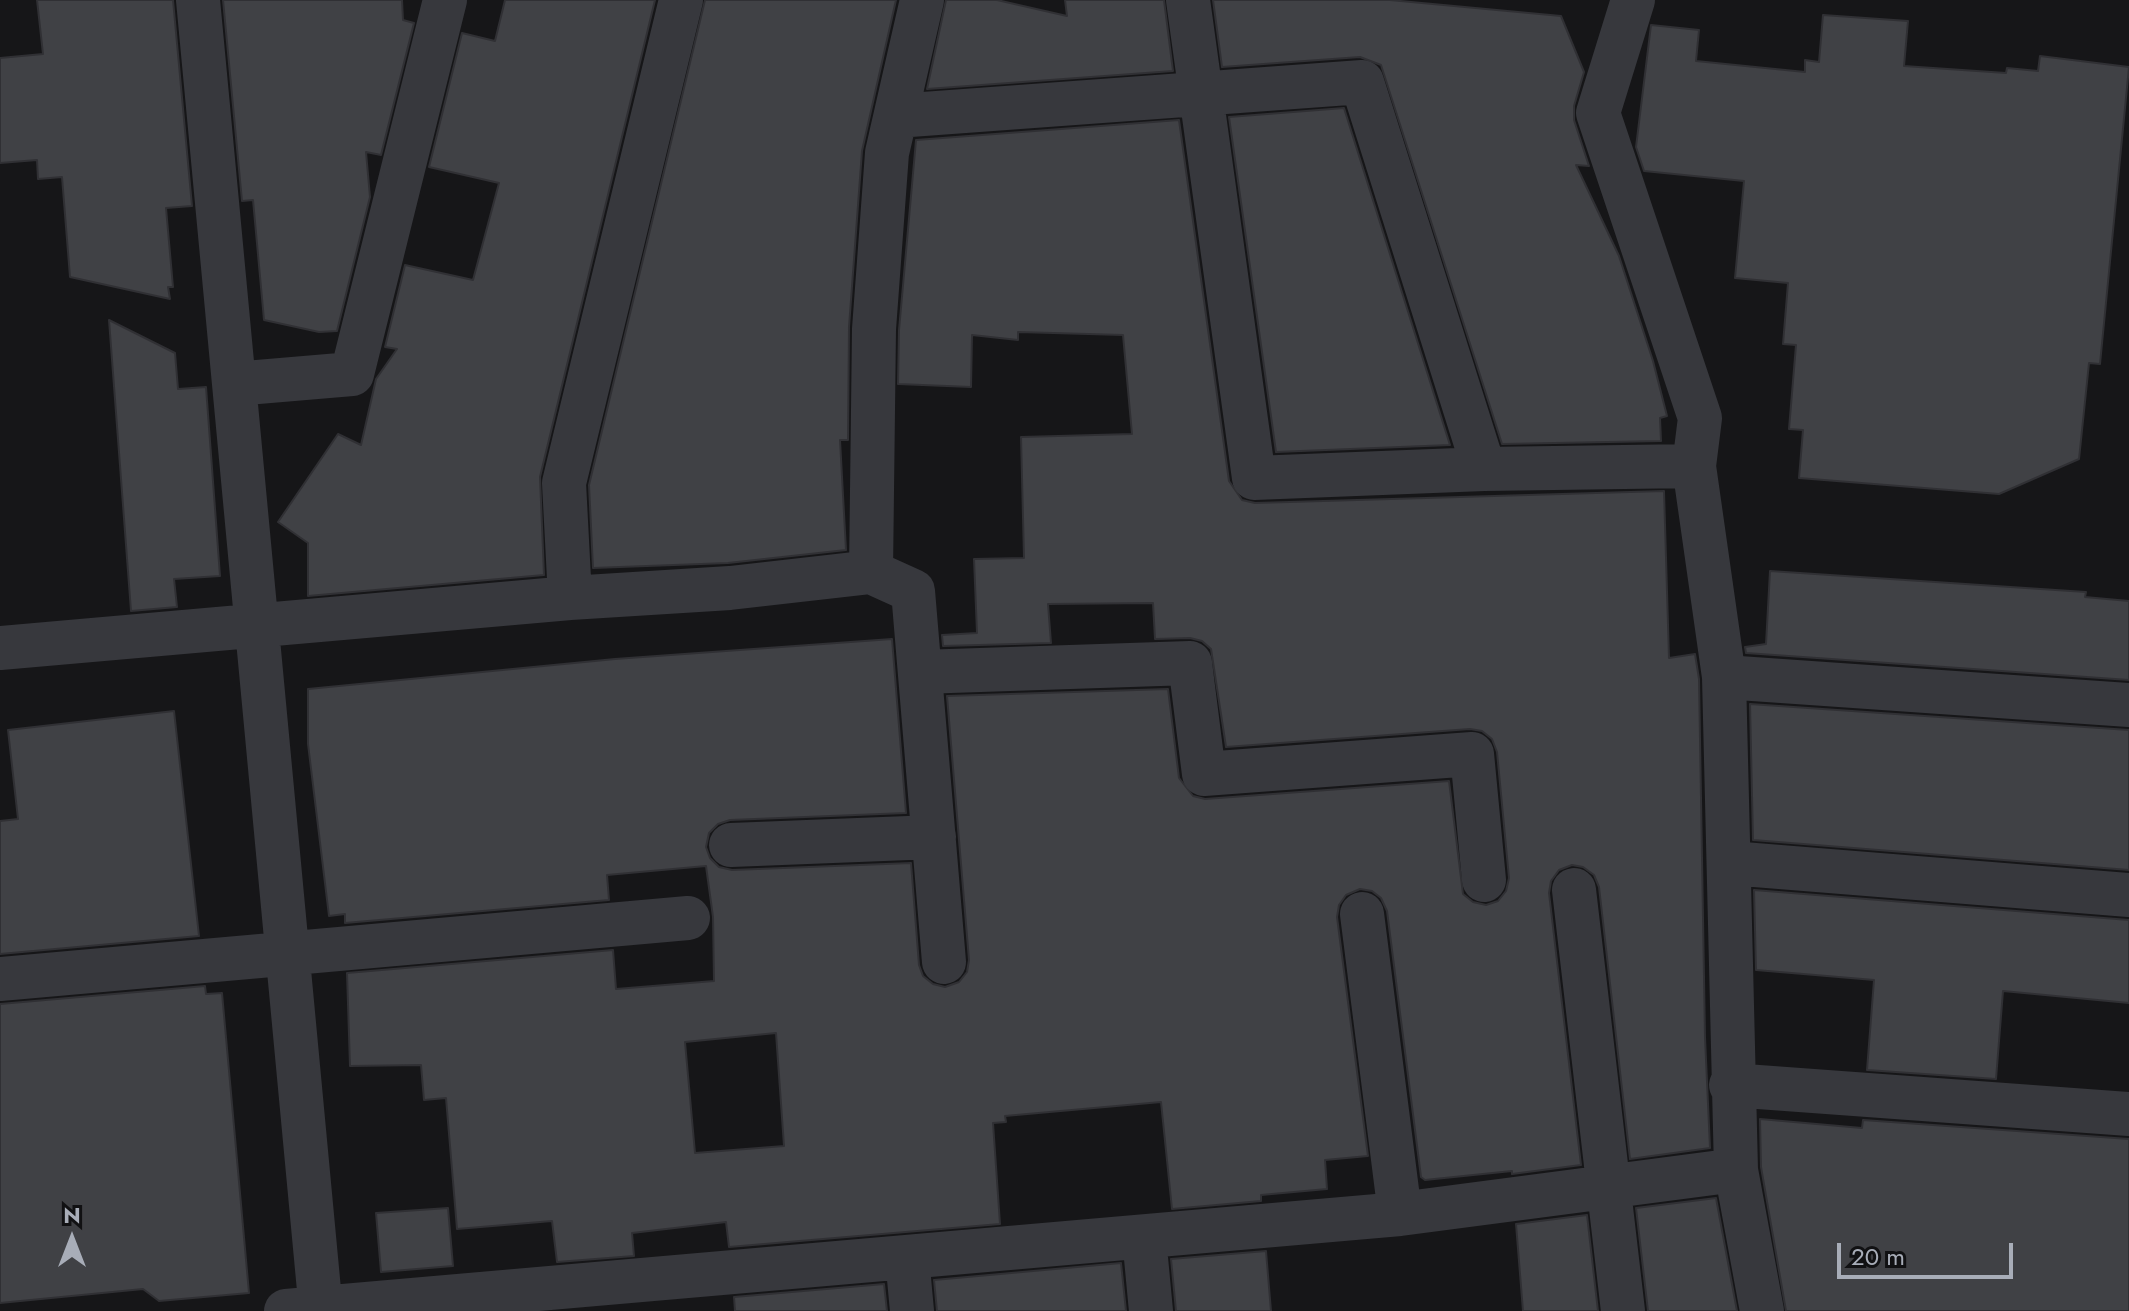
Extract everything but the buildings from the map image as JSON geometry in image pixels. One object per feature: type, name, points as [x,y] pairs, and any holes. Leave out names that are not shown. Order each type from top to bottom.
[{"type":"street","points":[[198,0],[288,952],[309,1310],[1400,1214],[1736,1170]]},
{"type":"street","points":[[234,384],[352,374],[445,0]]},
{"type":"street","points":[[570,598],[564,483],[681,0]]},
{"type":"street","points":[[871,572],[874,329],[887,153],[922,0]]},
{"type":"street","points":[[1188,0],[1254,478],[1484,469],[1694,466]]},
{"type":"street","points":[[1633,0],[1598,113],[1700,418],[1694,466],[1724,677],[1730,863],[1731,1085],[1736,1170],[1762,1311]]},
{"type":"street","points":[[896,116],[1362,82],[1484,469]]},
{"type":"street","points":[[0,648],[570,598],[730,588],[871,572],[913,591],[944,962]]},
{"type":"street","points":[[920,672],[1190,663],[1204,774],[1472,754],[1484,880]]},
{"type":"street","points":[[1724,677],[2129,705]]},
{"type":"street","points":[[731,845],[934,837]]},
{"type":"street","points":[[1730,863],[2129,895]]},
{"type":"street","points":[[1574,890],[1623,1311]]},
{"type":"street","points":[[1362,914],[1400,1214]]},
{"type":"street","points":[[0,979],[688,918]]},
{"type":"street","points":[[1731,1085],[2129,1114]]},
{"type":"street","points":[[1144,1237],[1151,1311]]},
{"type":"street","points":[[907,1257],[912,1311]]}]
